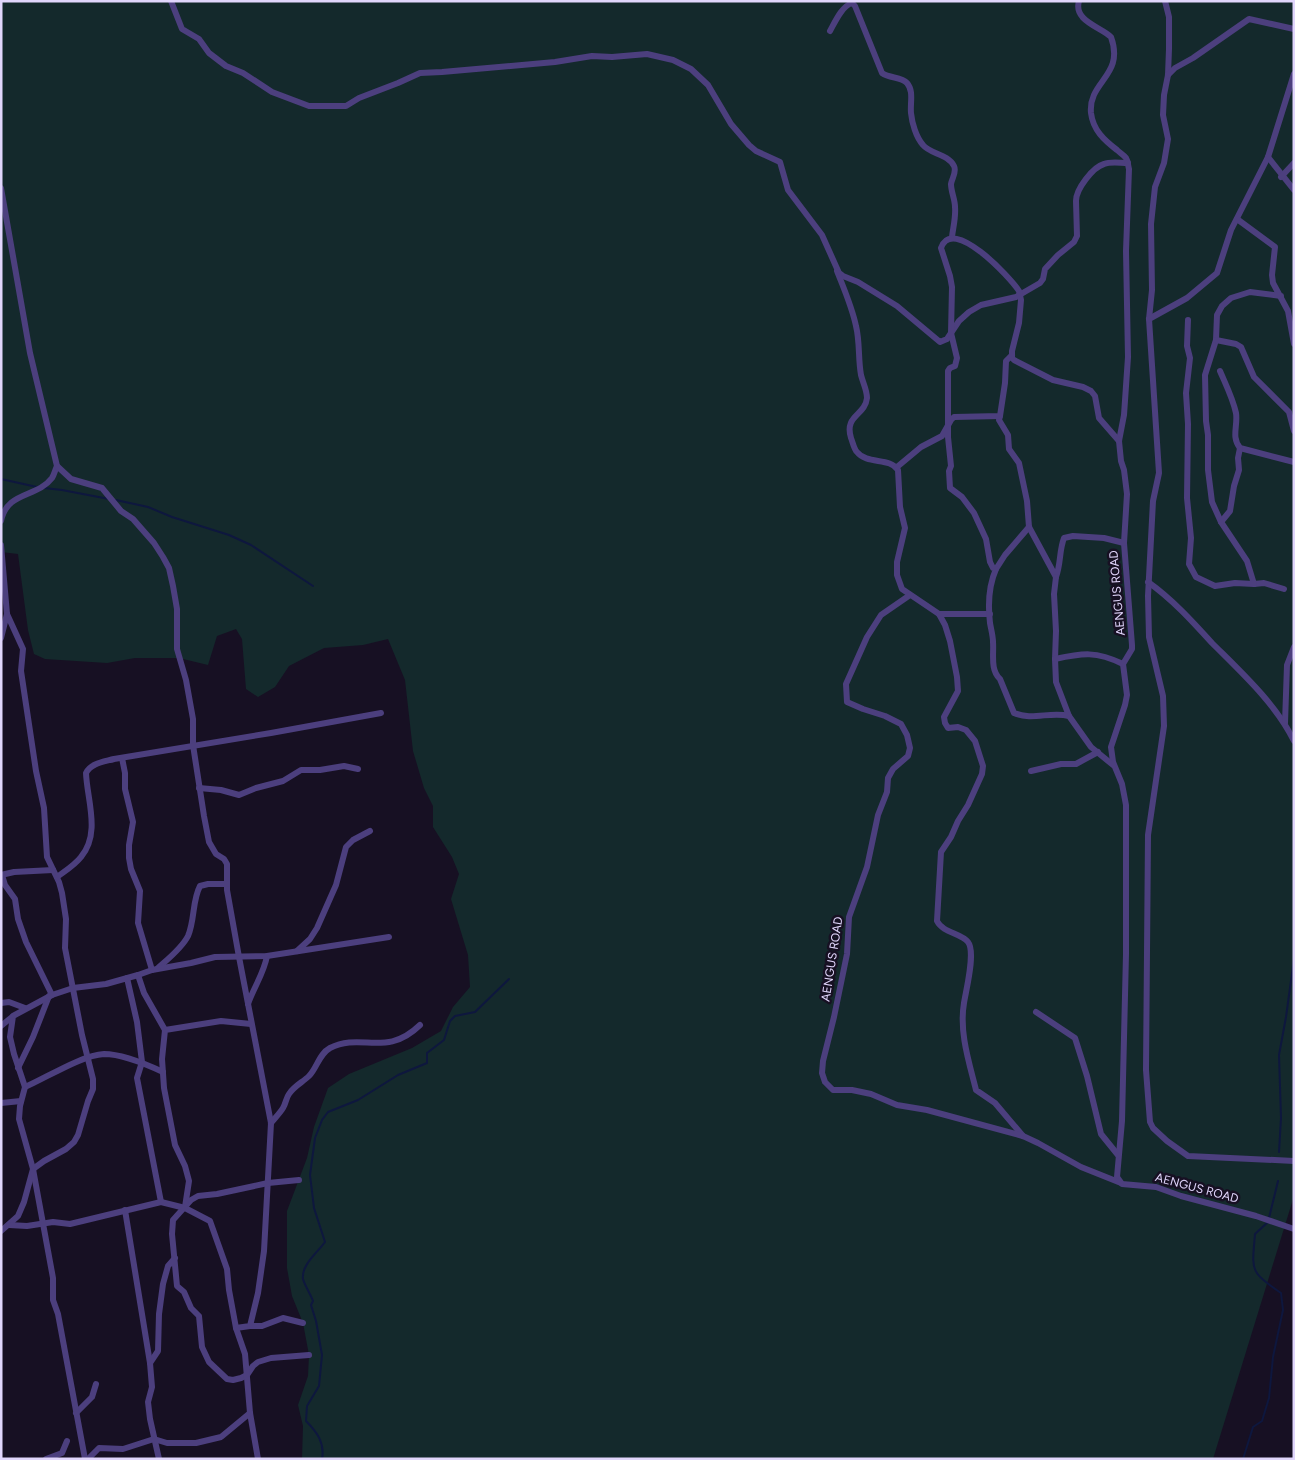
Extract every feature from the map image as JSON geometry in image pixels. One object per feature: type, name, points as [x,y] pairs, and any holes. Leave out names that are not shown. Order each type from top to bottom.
[{"type":"street","points":[[171,1],[182,29],[198,39],[209,53],[226,66],[272,92],[309,106],[346,106],[359,98],[420,73],[536,64],[592,56],[612,57],[647,54],[682,63],[708,84],[735,129],[749,145],[756,151],[780,162],[788,190],[822,235],[850,302],[857,326],[861,376],[867,399],[849,425],[851,436],[857,452],[863,458],[897,467]]},
{"type":"street","points":[[834,263],[839,273],[858,282],[897,306],[937,341],[944,341],[952,333],[959,321],[981,305],[1020,295],[1040,283],[1045,270],[1058,254],[1074,242],[1077,236],[1076,195],[1080,186],[1098,166],[1128,163],[1126,158],[1104,140],[1092,120],[1091,102],[1115,61],[1115,52],[1111,37],[1081,15],[1078,10],[1079,1]]},
{"type":"street","points":[[1164,1],[1169,17],[1168,75],[1163,115],[1168,139],[1164,163],[1154,187],[1152,207],[1152,290],[1149,319],[1159,473],[1153,501],[1148,582],[1149,638],[1163,696],[1164,710],[1164,726],[1148,835],[1146,1070],[1150,1122],[1160,1135],[1188,1156],[1294,1161]]},
{"type":"street","points":[[830,31],[848,4],[852,3],[855,6],[882,73],[887,77],[905,81],[909,86],[911,116],[917,136],[926,148],[939,153],[955,167],[951,188],[956,214],[952,238]]},
{"type":"street","points":[[1168,75],[1175,68],[1193,58],[1249,19],[1294,29]]},
{"type":"street","points":[[1149,319],[1187,298],[1217,272],[1231,230],[1268,157],[1294,74]]},
{"type":"street","points":[[1268,157],[1281,177],[1294,190]]},
{"type":"street","name":"AENGUS ROAD","points":[[1122,1184],[1117,1177],[1122,1121],[1127,892],[1125,795],[1114,766],[1110,747],[1127,695],[1123,664],[1132,649],[1124,542],[1127,494],[1119,440],[1124,415],[1128,357],[1126,252],[1128,163]]},
{"type":"street","points":[[1281,177],[1294,163]]},
{"type":"street","points":[[1,188],[30,353],[57,466],[71,479],[102,488],[154,543],[169,568],[177,609],[177,649],[186,680],[193,719],[193,746],[208,842],[216,854],[224,859],[227,864],[227,884],[238,957],[271,1123],[264,1251],[258,1293],[250,1326]]},
{"type":"street","points":[[1237,219],[1275,247],[1273,283],[1288,311],[1294,344]]},
{"type":"street","points":[[996,569],[993,568],[990,562],[986,539],[974,513],[962,497],[950,488],[948,371],[955,366],[957,358],[952,333],[952,287],[941,248],[946,240],[952,238],[961,240],[978,249],[1017,288],[1020,295],[1019,322],[1012,354],[1006,361],[1005,383],[999,420],[1008,435],[1010,449],[1020,463],[1027,500],[1028,527],[1056,577]]},
{"type":"street","points":[[1254,584],[1247,561],[1221,522],[1212,502],[1208,470],[1205,375],[1216,340],[1216,315],[1222,306],[1230,298],[1250,292],[1281,296]]},
{"type":"street","points":[[1188,320],[1187,346],[1190,358],[1187,378],[1186,412],[1188,424],[1188,498],[1191,538],[1189,564],[1196,577],[1215,586],[1235,583],[1264,583],[1284,589]]},
{"type":"street","points":[[1216,340],[1236,344],[1241,347],[1254,377],[1289,412],[1294,431]]},
{"type":"street","points":[[1012,354],[1014,360],[1054,380],[1083,387],[1091,391],[1095,396],[1099,418],[1119,440]]},
{"type":"street","points":[[1220,371],[1236,413],[1234,434],[1240,448],[1294,462]]},
{"type":"street","points":[[897,467],[921,447],[942,436],[950,420],[957,416],[1000,416]]},
{"type":"street","points":[[1221,522],[1230,511],[1239,470],[1238,458],[1240,448]]},
{"type":"street","points":[[1,521],[4,509],[12,501],[40,488],[52,478],[57,466]]},
{"type":"street","points":[[897,467],[900,474],[900,507],[905,528],[897,562],[897,575],[902,588],[942,618],[950,641],[958,691],[944,717],[945,723],[948,728],[958,727],[966,730],[975,741],[984,766],[968,805],[958,821],[952,837],[941,852],[937,921],[941,926],[968,941],[970,948],[971,960],[962,1016],[966,1050],[976,1090],[995,1103],[1023,1136]]},
{"type":"street","points":[[1028,527],[1005,555],[996,569],[992,580],[990,614],[996,676],[1000,679],[1013,712],[1017,715],[1032,717],[1050,714],[1069,716]]},
{"type":"street","points":[[1114,766],[1087,742],[1069,716],[1056,682],[1054,594],[1056,577],[1060,569],[1061,546],[1064,538],[1072,536],[1104,538],[1124,542]]},
{"type":"street","points":[[1,545],[7,614],[1,638]]},
{"type":"street","points":[[1148,582],[1164,593],[1240,672],[1285,723],[1294,741]]},
{"type":"street","name":"AENGUS ROAD","points":[[910,595],[882,615],[875,623],[846,684],[847,702],[901,724],[910,748],[908,756],[893,769],[888,778],[887,792],[878,815],[867,867],[849,917],[847,954],[823,1062],[823,1078],[825,1082],[833,1090],[852,1090],[871,1094],[897,1105],[941,1113],[1023,1136],[1038,1142],[1081,1167],[1122,1184],[1156,1187],[1181,1196],[1264,1218],[1294,1229]]},
{"type":"street","points":[[1,1231],[18,1216],[33,1169],[74,1142],[93,1089],[93,1079],[82,1035],[65,948],[66,919],[64,901],[57,877],[47,857],[44,808],[36,772],[21,671],[23,649],[7,614]]},
{"type":"street","points":[[938,614],[990,614]]},
{"type":"street","points":[[1285,723],[1288,665],[1294,647]]},
{"type":"street","points":[[1055,659],[1083,653],[1109,657],[1123,664]]},
{"type":"street","points":[[57,877],[75,863],[86,850],[92,826],[86,773],[88,768],[95,764],[381,713]]},
{"type":"street","points":[[1031,771],[1061,764],[1076,764],[1098,752]]},
{"type":"street","points":[[122,758],[125,773],[125,789],[133,822],[129,858],[140,891],[138,923],[155,969]]},
{"type":"street","points":[[200,788],[220,790],[239,795],[288,779],[301,770],[320,770],[344,766],[358,769]]},
{"type":"street","points":[[296,952],[310,939],[318,928],[338,879],[346,847],[353,840],[370,831]]},
{"type":"street","points":[[18,1068],[34,1037],[50,995],[26,942],[18,920],[15,899],[5,885],[2,875],[14,872],[53,870]]},
{"type":"street","points":[[155,969],[188,937],[197,892],[200,886],[227,884]]},
{"type":"street","points":[[10,1037],[1,1027],[13,1016],[50,995],[73,988],[106,984],[138,976],[155,969],[215,957],[267,956],[389,938]]},
{"type":"street","points":[[248,1005],[264,970],[267,956]]},
{"type":"street","points":[[138,976],[144,993],[165,1030],[162,1060],[163,1072],[174,1145],[185,1166],[188,1181],[185,1208]]},
{"type":"street","points":[[127,978],[137,1022],[142,1062],[137,1078],[161,1202]]},
{"type":"street","points":[[1,1003],[9,1002],[25,1008]]},
{"type":"street","points":[[1036,1012],[1075,1038],[1088,1076],[1101,1134],[1118,1155]]},
{"type":"street","points":[[13,1016],[10,1037],[25,1087],[19,1112],[20,1125],[33,1169],[53,1278],[53,1300],[58,1314],[86,1459],[99,1448],[123,1449],[154,1439],[167,1443],[196,1443],[221,1437],[250,1413]]},
{"type":"street","points":[[165,1030],[221,1021],[251,1024]]},
{"type":"street","points":[[271,1123],[283,1107],[290,1093],[311,1075],[318,1060],[328,1049],[342,1044],[380,1044],[399,1041],[420,1026]]},
{"type":"street","points":[[25,1087],[88,1057],[105,1054],[142,1062],[163,1072]]},
{"type":"street","points":[[1,1103],[21,1101]]},
{"type":"street","points":[[299,1180],[268,1183],[217,1194],[198,1196],[191,1200],[173,1220],[172,1234],[177,1286],[184,1292],[192,1308],[199,1316],[202,1348],[208,1362],[227,1379],[233,1380],[247,1375],[258,1362],[271,1358],[309,1355]]},
{"type":"street","points":[[9,1225],[27,1226],[53,1222],[70,1224],[161,1202],[185,1208],[210,1221],[227,1269],[236,1328],[245,1354],[250,1413],[258,1459]]},
{"type":"street","points":[[125,1210],[150,1363],[152,1386],[148,1402],[159,1459]]},
{"type":"street","points":[[150,1363],[158,1351],[162,1284],[168,1266],[175,1258]]},
{"type":"street","points":[[236,1328],[262,1326],[283,1318],[303,1323]]},
{"type":"street","points":[[76,1413],[92,1397],[96,1384]]},
{"type":"street","points":[[46,1459],[62,1453],[67,1441]]},
{"type":"green space","points":[[1,1],[1294,1],[1294,1196],[1213,1459],[302,1459],[303,1426],[298,1405],[308,1376],[309,1355],[303,1323],[292,1296],[287,1268],[287,1211],[307,1158],[314,1127],[328,1088],[349,1074],[412,1048],[441,1031],[453,1007],[470,987],[468,955],[451,899],[459,874],[452,857],[433,827],[433,806],[424,788],[413,751],[405,680],[388,639],[363,645],[324,648],[289,666],[275,687],[258,697],[246,689],[242,639],[236,629],[217,636],[208,665],[179,658],[135,658],[107,663],[45,659],[34,654],[28,630],[18,554],[1,552]]},
{"type":"waterway","points":[[1,479],[37,487]]},
{"type":"waterway","points":[[44,488],[109,499]]},
{"type":"waterway","points":[[116,500],[148,507],[172,517],[229,535],[251,545],[313,586]]},
{"type":"waterway","points":[[1279,1152],[1281,1118],[1279,1055],[1294,959]]},
{"type":"waterway","points":[[322,1459],[323,1453],[319,1438],[306,1421],[307,1406],[319,1386],[322,1355],[311,1305],[313,1301],[303,1279],[307,1264],[325,1242],[314,1208],[310,1175],[315,1138],[322,1120],[328,1112],[358,1100],[398,1075],[427,1063],[427,1053],[444,1040],[450,1021],[455,1016],[475,1012],[509,979]]},
{"type":"waterway","points":[[1269,1218],[1278,1181]]},
{"type":"waterway","points":[[1243,1459],[1253,1427],[1262,1421],[1269,1398],[1273,1357],[1283,1310],[1281,1293],[1263,1280],[1253,1263],[1255,1234],[1268,1222]]}]
